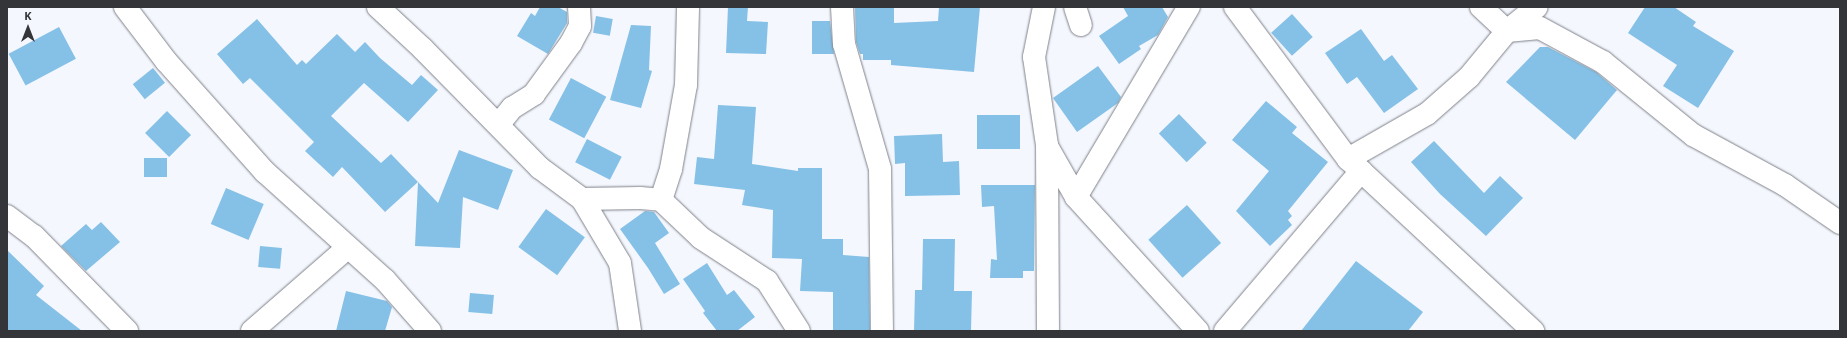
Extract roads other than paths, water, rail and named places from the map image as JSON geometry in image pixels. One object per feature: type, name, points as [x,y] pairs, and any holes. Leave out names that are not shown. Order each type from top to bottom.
[{"type":"street","points":[[125,7],[166,61],[265,172],[385,280],[430,331]]},
{"type":"street","points":[[378,7],[499,124],[540,168],[582,199],[620,263],[630,331]]},
{"type":"street","points":[[499,124],[512,108],[534,94],[571,43],[580,26],[579,7]]},
{"type":"street","points":[[661,200],[671,169],[686,86],[688,7]]},
{"type":"street","points":[[842,7],[844,44],[880,169],[882,331]]},
{"type":"street","points":[[1044,7],[1034,57],[1047,145],[1048,331]]},
{"type":"street","points":[[1076,197],[1189,7]]},
{"type":"street","points":[[1235,7],[1355,165],[1533,331]]},
{"type":"street","points":[[1481,7],[1507,32]]},
{"type":"street","points":[[1225,331],[1355,165],[1427,114],[1469,77],[1507,32],[1537,7]]},
{"type":"street","points":[[1507,32],[1540,28],[1603,62],[1693,135],[1785,185],[1840,223]]},
{"type":"street","points":[[1047,145],[1076,197],[1198,331]]},
{"type":"street","points":[[582,199],[640,198],[661,200],[701,238],[767,281],[799,331]]},
{"type":"street","points":[[7,216],[34,236],[127,331]]},
{"type":"street","points":[[252,331],[348,248]]}]
